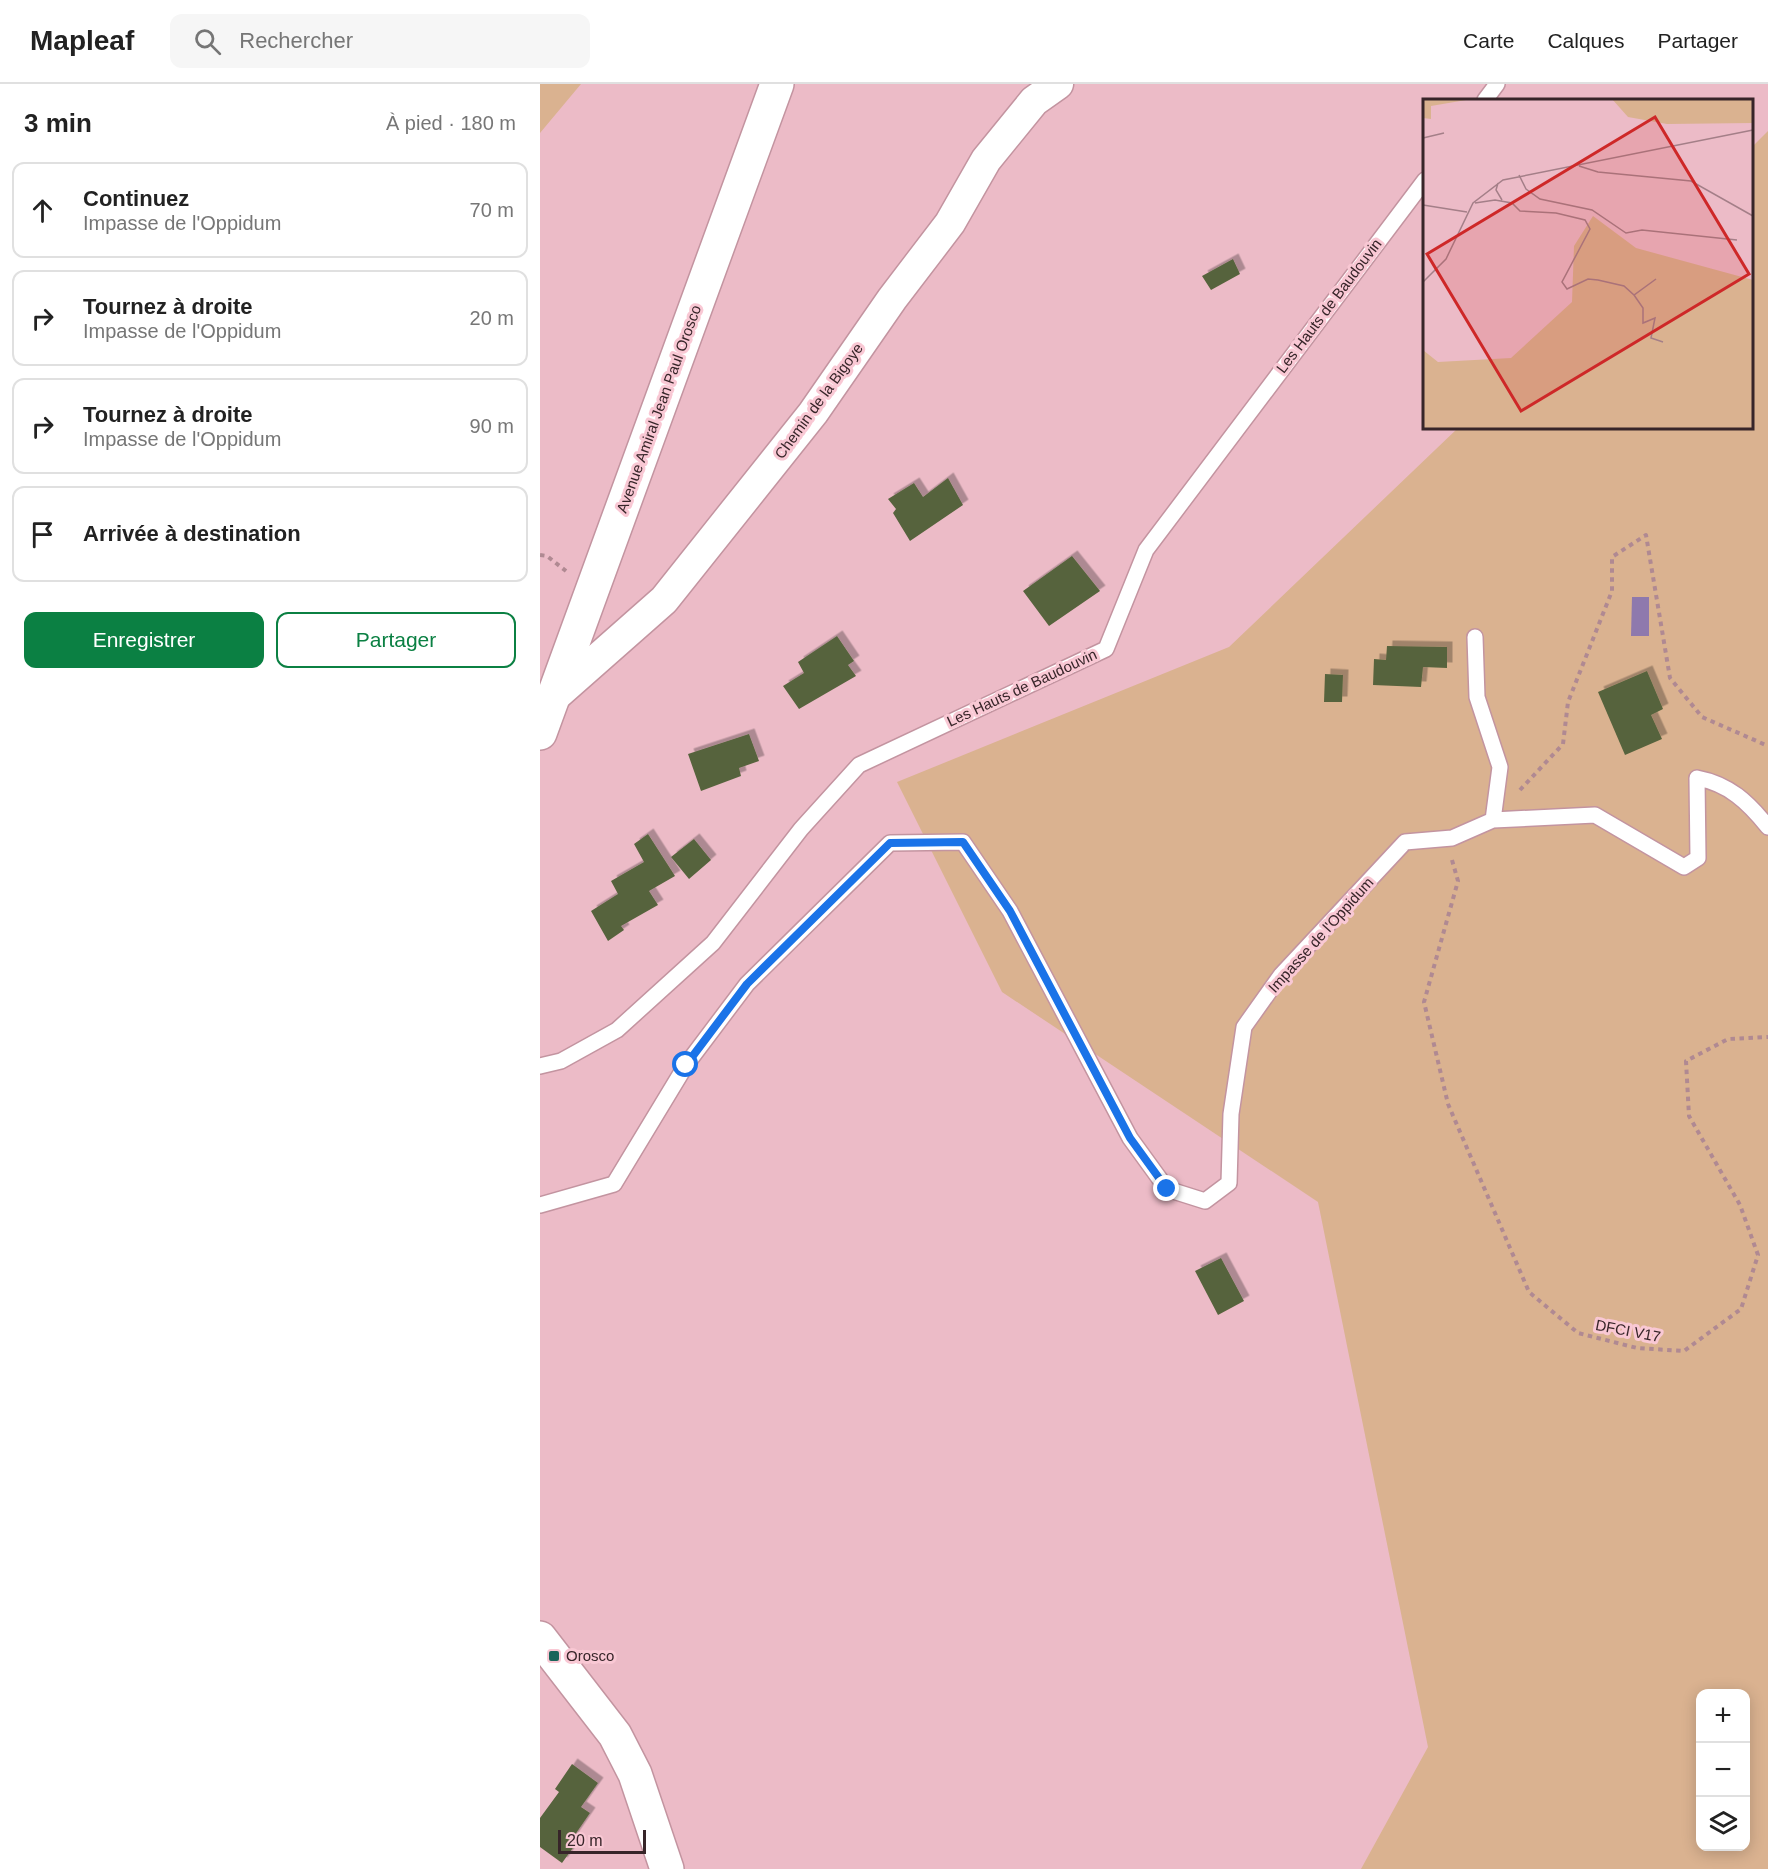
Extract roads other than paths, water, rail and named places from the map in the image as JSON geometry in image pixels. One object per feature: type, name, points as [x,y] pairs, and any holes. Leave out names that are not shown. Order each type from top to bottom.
[{"type":"street","name":"Avenue Amiral Jean Paul Orosco","points":[[540,733],[777,84]]},
{"type":"street","name":"Chemin de la Bigoye","points":[[554,697],[664,600],[813,413],[892,299],[950,223],[986,160],[1034,101],[1058,84]]},
{"type":"street","points":[[540,1638],[615,1735],[635,1774],[668,1869]]},
{"type":"lane","points":[[1486,99],[1497,84]]},
{"type":"lane","name":"Les Hauts de Baudouvin","points":[[540,1066],[561,1061],[617,1030],[712,944],[801,829],[859,765],[1106,649],[1146,550],[1423,183]]},
{"type":"lane","points":[[1475,636],[1477,697],[1500,766],[1493,820],[1595,815],[1684,867],[1698,858],[1697,778],[1718,782],[1749,804],[1768,827]]},
{"type":"lane","name":"Impasse de l'Oppidum","points":[[540,1205],[614,1184],[686,1065],[747,984],[890,843],[963,842],[1010,911],[1130,1138],[1167,1189],[1205,1201],[1228,1184],[1231,1114],[1244,1027],[1281,975],[1405,842],[1452,838],[1493,820]]},
{"type":"place","name":"Orosco","points":[[554,1656]]}]
